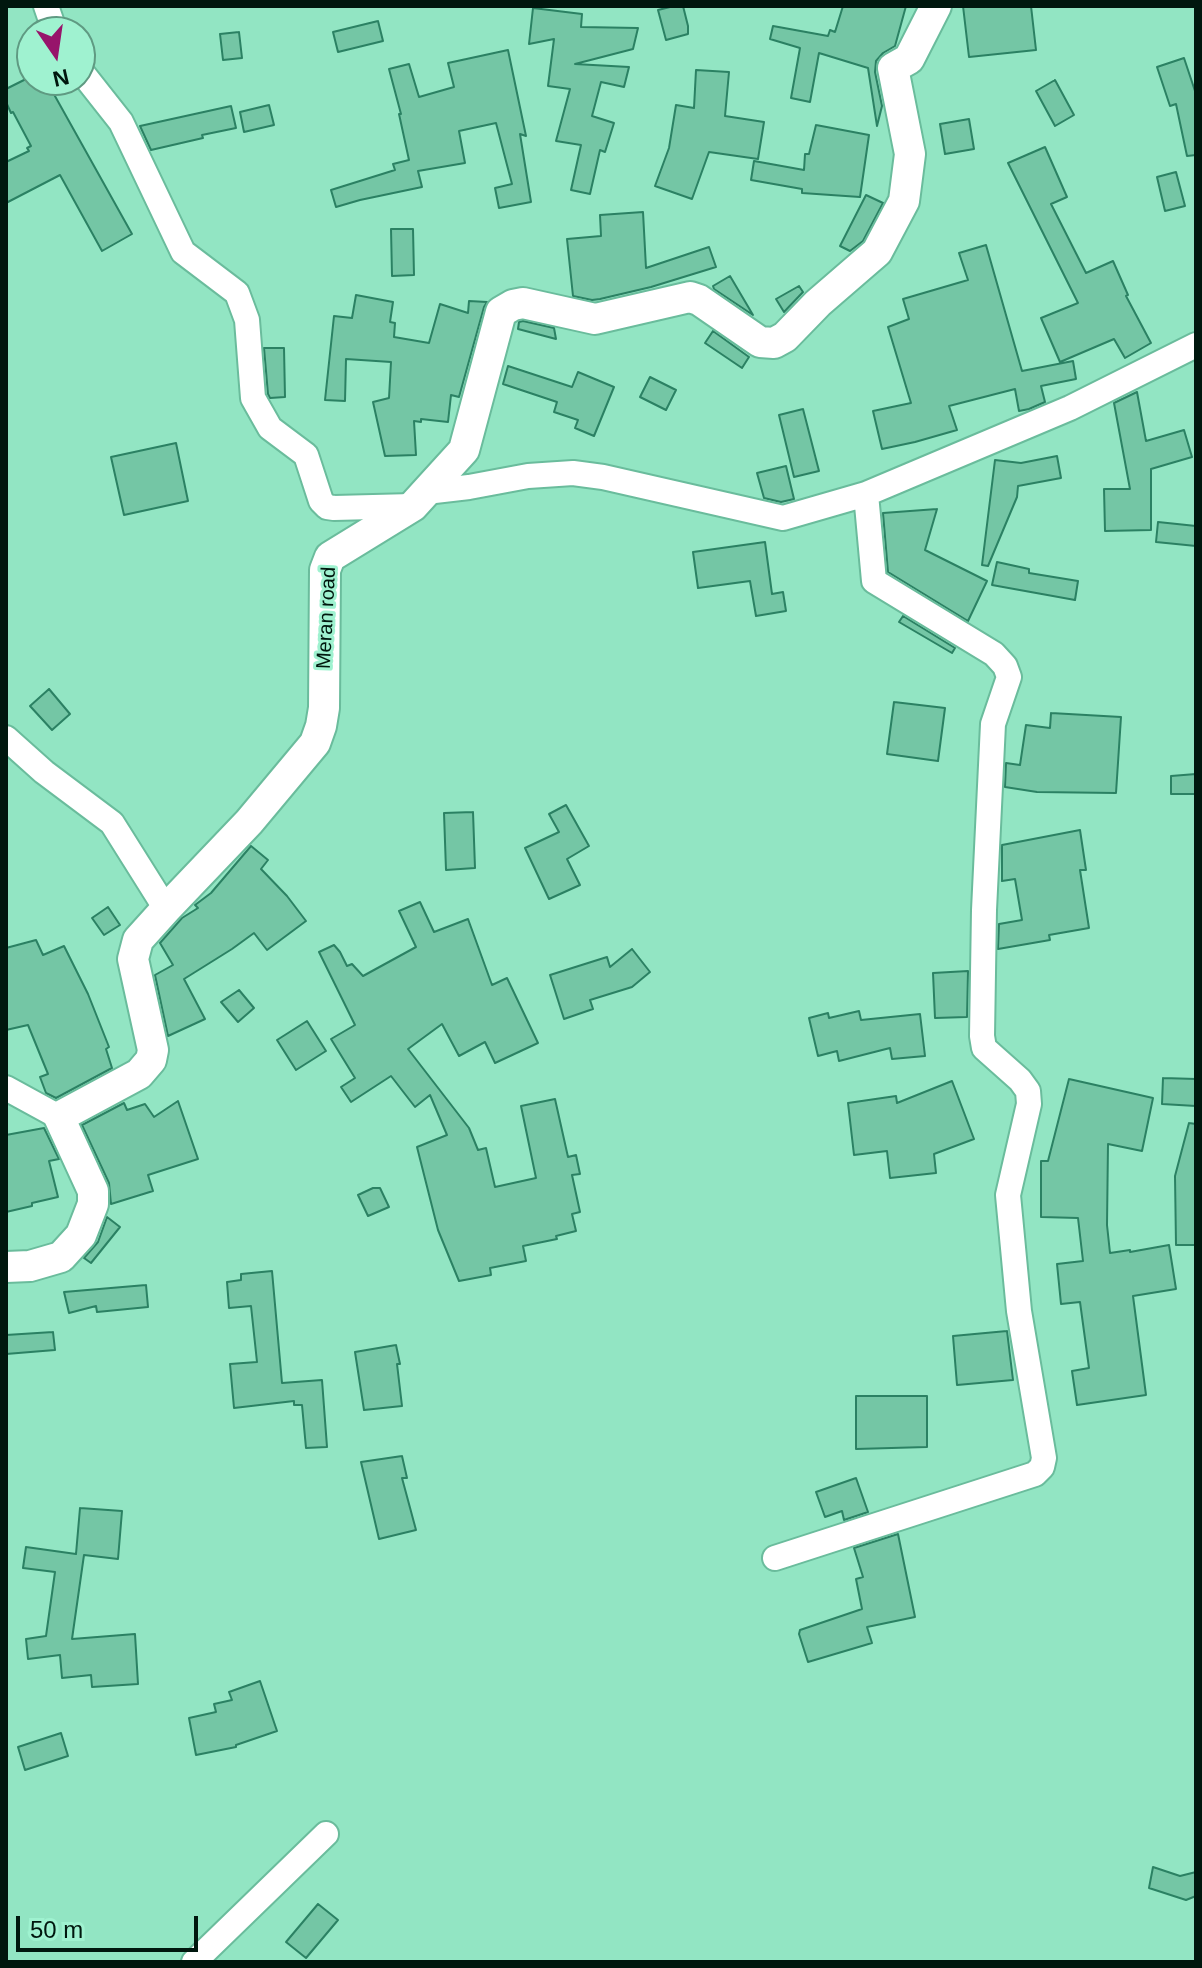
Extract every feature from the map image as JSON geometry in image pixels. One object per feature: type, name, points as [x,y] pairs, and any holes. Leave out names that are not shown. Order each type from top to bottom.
[{"type":"street","name":"Meran road","points":[[59,1117],[139,1074],[151,1060],[153,1050],[133,959],[138,940],[249,822],[315,743],[324,708],[325,570],[330,557],[420,499],[464,450],[501,312],[523,303],[595,319],[690,297],[760,342],[774,343],[785,337],[818,303],[877,252],[904,201],[910,154],[893,68],[909,59],[936,6]]},
{"type":"street","points":[[96,90],[121,122],[183,252],[237,293],[247,320],[253,398],[270,428],[306,455],[321,501],[327,507],[420,499],[528,476],[573,473],[783,518],[866,494],[1070,408],[1196,345]]},
{"type":"street","points":[[775,1558],[1035,1474],[1042,1467],[1044,1458],[1019,1311],[1008,1195],[1029,1104],[1028,1091],[984,1048],[982,1036],[984,910],[993,724],[1009,677],[1005,666],[994,654],[874,581],[866,494]]},
{"type":"street","points":[[6,738],[44,772],[112,823],[166,909]]},
{"type":"street","points":[[6,1088],[59,1117],[93,1191],[93,1204],[81,1235],[61,1257],[30,1266],[6,1267]]},
{"type":"street","points":[[194,1962],[326,1834]]},
{"type":"building","points":[[683,6],[688,34],[666,40],[658,10]]},
{"type":"building","points":[[843,6],[906,6],[895,46],[876,61],[875,72],[882,106],[877,126],[868,68],[819,53],[810,102],[791,98],[800,48],[770,39],[773,26],[828,36],[830,30],[835,32]]},
{"type":"building","points":[[963,6],[1031,6],[1036,50],[969,57]]},
{"type":"building","points":[[533,8],[582,14],[581,27],[638,28],[633,49],[575,64],[629,67],[624,87],[601,82],[592,116],[614,123],[605,152],[600,150],[590,194],[571,190],[581,145],[556,141],[570,89],[548,86],[554,39],[529,44]]},
{"type":"building","points":[[378,21],[383,41],[338,52],[333,32]]},
{"type":"building","points":[[239,32],[242,58],[223,60],[220,34]]},
{"type":"building","points":[[508,50],[526,136],[520,134],[531,202],[499,208],[495,188],[512,184],[496,123],[459,131],[465,163],[418,171],[422,187],[336,207],[331,190],[395,170],[393,164],[409,160],[389,69],[409,64],[419,97],[454,87],[448,63]]},
{"type":"building","points":[[1184,58],[1196,94],[1196,155],[1187,156],[1176,104],[1170,106],[1157,67]]},
{"type":"building","points":[[696,70],[729,72],[725,116],[764,122],[758,159],[709,152],[692,199],[655,186],[669,148],[676,105],[694,108]]},
{"type":"building","points":[[1055,80],[1074,115],[1055,126],[1036,91]]},
{"type":"building","points":[[16,84],[16,96],[55,96],[132,234],[102,251],[60,175],[6,203],[6,162],[29,151],[27,148],[31,146],[6,102],[6,89]]},
{"type":"building","points":[[269,105],[274,125],[244,132],[240,112]]},
{"type":"building","points":[[231,106],[236,128],[151,150],[140,126]]},
{"type":"building","points":[[969,119],[974,149],[945,154],[940,124]]},
{"type":"building","points":[[816,125],[869,135],[860,197],[802,193],[802,189],[751,180],[754,161],[804,170],[805,154],[809,154]]},
{"type":"building","points":[[1045,147],[1067,197],[1051,204],[1086,273],[1113,261],[1126,296],[1151,343],[1125,358],[1114,339],[1060,362],[1041,318],[1078,303],[1008,163]]},
{"type":"building","points":[[1176,172],[1185,206],[1165,211],[1157,177]]},
{"type":"building","points":[[866,195],[883,203],[863,241],[850,251],[840,246]]},
{"type":"building","points":[[643,212],[646,268],[709,247],[716,267],[600,299],[573,296],[567,239],[601,236],[600,215]]},
{"type":"building","points":[[391,229],[413,229],[414,275],[392,276]]},
{"type":"building","points":[[986,245],[1022,371],[1073,361],[1076,379],[1041,386],[1045,402],[1029,409],[1019,411],[1015,389],[949,406],[957,430],[882,449],[873,411],[911,403],[888,327],[909,319],[903,299],[968,280],[959,253]]},
{"type":"building","points":[[730,276],[753,315],[714,289],[713,286]]},
{"type":"building","points":[[799,286],[803,292],[784,312],[776,299]]},
{"type":"building","points":[[356,295],[393,302],[390,322],[395,323],[394,337],[429,343],[440,304],[468,313],[469,301],[487,302],[459,397],[451,395],[448,422],[414,421],[416,455],[385,456],[373,402],[389,398],[391,362],[346,359],[345,401],[325,400],[334,316],[352,318]]},
{"type":"building","points":[[519,322],[554,328],[556,339],[518,329]]},
{"type":"building","points":[[713,331],[749,357],[742,368],[705,343]]},
{"type":"building","points":[[264,348],[284,348],[285,397],[270,398],[268,394]]},
{"type":"building","points":[[508,366],[572,387],[578,372],[614,387],[594,436],[575,428],[578,420],[554,412],[557,402],[503,384]]},
{"type":"building","points":[[650,377],[676,390],[666,410],[640,397]]},
{"type":"building","points":[[1137,392],[1146,441],[1184,430],[1192,457],[1151,469],[1151,530],[1105,531],[1104,489],[1130,489],[1114,403]]},
{"type":"building","points":[[803,409],[819,471],[794,477],[779,415]]},
{"type":"building","points":[[176,443],[188,501],[124,515],[111,457]]},
{"type":"building","points":[[1057,456],[1061,478],[1018,486],[1017,497],[988,566],[982,565],[995,460],[1021,463]]},
{"type":"building","points":[[786,466],[794,499],[781,502],[764,498],[757,473]]},
{"type":"building","points":[[937,509],[925,550],[987,581],[968,621],[888,572],[883,513]]},
{"type":"building","points":[[1158,522],[1196,526],[1196,546],[1156,542]]},
{"type":"building","points":[[765,542],[772,594],[783,592],[786,611],[756,616],[750,581],[698,588],[693,552]]},
{"type":"building","points":[[997,562],[1029,569],[1029,573],[1078,581],[1075,600],[992,585]]},
{"type":"building","points":[[903,616],[955,648],[952,653],[899,622]]},
{"type":"building","points":[[49,689],[70,714],[52,730],[30,706]]},
{"type":"building","points":[[894,702],[945,708],[938,761],[887,754]]},
{"type":"building","points":[[1051,713],[1121,717],[1116,793],[1037,792],[1005,787],[1006,763],[1020,765],[1026,725],[1050,728]]},
{"type":"building","points":[[1196,774],[1196,794],[1171,794],[1171,776]]},
{"type":"building","points":[[566,805],[589,846],[567,859],[580,885],[549,899],[525,848],[559,832],[549,814]]},
{"type":"building","points":[[473,812],[475,868],[446,870],[444,813]]},
{"type":"building","points":[[1080,830],[1086,870],[1080,870],[1089,928],[1049,935],[1050,940],[998,949],[999,924],[1022,920],[1015,879],[1002,881],[1002,845]]},
{"type":"building","points":[[251,846],[268,860],[261,869],[306,921],[267,950],[254,933],[184,979],[205,1019],[168,1036],[155,975],[173,965],[160,943],[182,918],[198,908],[195,905],[211,893]]},
{"type":"building","points":[[420,902],[434,932],[468,919],[492,985],[507,978],[538,1043],[495,1063],[485,1042],[459,1056],[442,1024],[408,1049],[469,1128],[478,1150],[486,1148],[495,1187],[536,1178],[521,1106],[555,1099],[568,1157],[576,1155],[580,1174],[572,1175],[580,1212],[572,1214],[576,1231],[556,1236],[557,1239],[523,1246],[526,1261],[490,1268],[491,1275],[459,1281],[438,1230],[417,1147],[447,1135],[430,1095],[415,1107],[391,1076],[351,1102],[341,1087],[355,1078],[331,1039],[355,1025],[319,952],[334,945],[347,966],[352,964],[363,976],[416,947],[399,911]]},
{"type":"building","points":[[108,907],[120,925],[104,935],[92,918]]},
{"type":"building","points":[[36,940],[43,955],[64,946],[109,1047],[106,1049],[112,1068],[56,1098],[46,1093],[40,1077],[48,1074],[28,1025],[6,1030],[6,948]]},
{"type":"building","points":[[632,949],[650,972],[632,987],[590,1000],[593,1009],[564,1019],[550,975],[607,957],[610,967]]},
{"type":"building","points":[[968,971],[967,1017],[935,1018],[933,973]]},
{"type":"building","points":[[239,990],[254,1008],[238,1022],[221,1002]]},
{"type":"building","points":[[859,1011],[861,1020],[920,1014],[925,1056],[892,1059],[890,1048],[839,1061],[837,1051],[818,1056],[809,1018],[828,1013],[829,1018]]},
{"type":"building","points":[[307,1021],[326,1051],[296,1070],[277,1040]]},
{"type":"building","points":[[1163,1078],[1196,1079],[1196,1106],[1162,1104]]},
{"type":"building","points":[[1069,1079],[1153,1098],[1142,1151],[1108,1144],[1107,1225],[1110,1253],[1169,1245],[1176,1289],[1133,1296],[1146,1395],[1077,1405],[1072,1371],[1089,1368],[1080,1302],[1061,1304],[1057,1264],[1083,1261],[1078,1218],[1041,1217],[1041,1161],[1048,1161]]},
{"type":"building","points":[[952,1081],[974,1139],[934,1154],[936,1173],[890,1178],[887,1151],[854,1155],[848,1103],[896,1096],[897,1103]]},
{"type":"building","points":[[178,1101],[198,1159],[148,1175],[153,1191],[111,1204],[109,1183],[82,1125],[124,1103],[127,1110],[145,1104],[154,1117]]},
{"type":"building","points":[[1189,1123],[1196,1124],[1196,1245],[1176,1245],[1175,1176]]},
{"type":"building","points":[[44,1128],[59,1159],[49,1161],[58,1197],[6,1212],[6,1135]]},
{"type":"building","points":[[380,1188],[389,1207],[368,1216],[358,1195]]},
{"type":"building","points":[[107,1217],[120,1227],[91,1263],[84,1258],[98,1242]]},
{"type":"building","points":[[272,1271],[282,1383],[322,1380],[327,1447],[306,1448],[302,1405],[294,1405],[294,1401],[234,1408],[230,1364],[257,1362],[251,1306],[229,1308],[227,1282],[241,1280],[241,1274]]},
{"type":"building","points":[[146,1285],[148,1307],[97,1312],[96,1306],[69,1313],[64,1292]]},
{"type":"building","points":[[1007,1331],[1013,1380],[957,1385],[953,1336]]},
{"type":"building","points":[[53,1332],[55,1350],[6,1354],[6,1335]]},
{"type":"building","points":[[396,1345],[402,1406],[364,1410],[355,1352]]},
{"type":"building","points":[[856,1396],[927,1396],[927,1447],[856,1449]]},
{"type":"building","points":[[402,1456],[407,1478],[402,1478],[416,1530],[379,1539],[361,1462]]},
{"type":"building","points":[[856,1478],[868,1512],[844,1520],[842,1511],[825,1517],[816,1492]]},
{"type":"building","points":[[80,1508],[122,1511],[118,1559],[84,1555],[72,1639],[135,1634],[138,1684],[92,1687],[91,1675],[62,1678],[60,1655],[28,1659],[26,1639],[46,1636],[55,1572],[23,1568],[26,1547],[76,1554]]},
{"type":"building","points":[[898,1534],[915,1617],[867,1627],[872,1643],[808,1662],[800,1630],[862,1609],[856,1579],[863,1577],[854,1548]]},
{"type":"building","points":[[260,1681],[277,1731],[236,1747],[196,1755],[189,1718],[216,1712],[214,1704],[232,1700],[229,1692]]},
{"type":"building","points":[[61,1733],[68,1756],[25,1770],[18,1747]]},
{"type":"building","points":[[1153,1867],[1180,1876],[1196,1872],[1196,1896],[1186,1900],[1149,1888]]},
{"type":"building","points":[[318,1904],[338,1920],[306,1958],[286,1942]]}]
